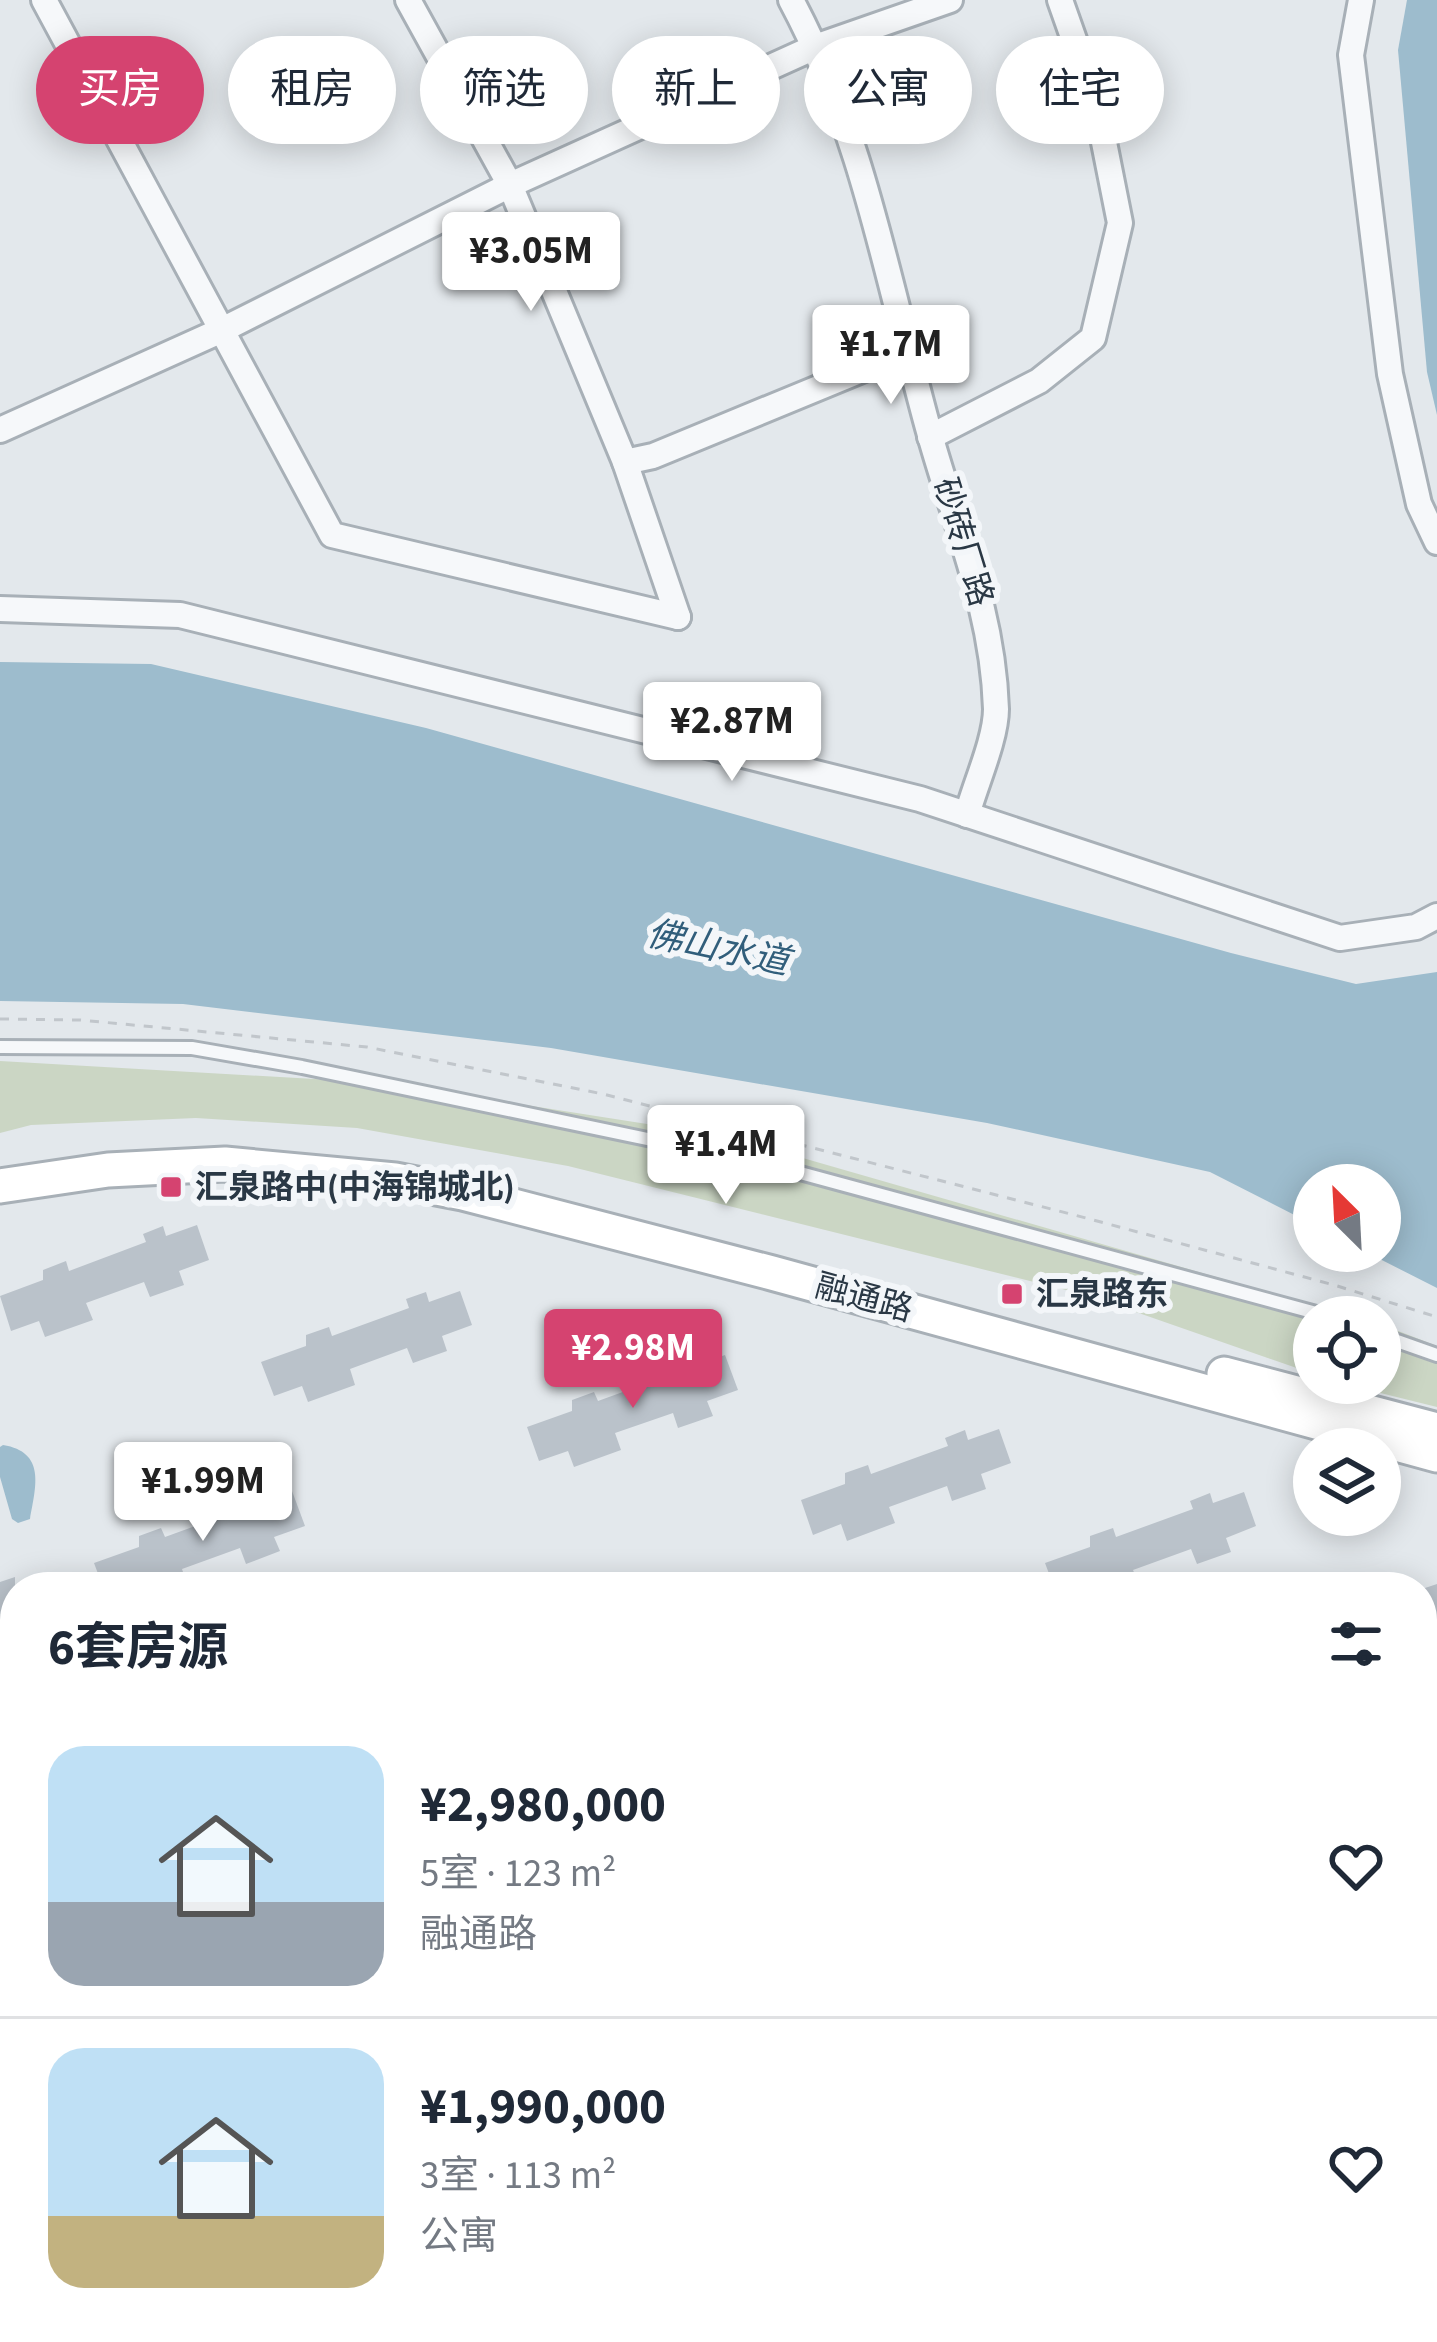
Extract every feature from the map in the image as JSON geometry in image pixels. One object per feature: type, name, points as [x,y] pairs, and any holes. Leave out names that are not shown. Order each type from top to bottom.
[{"type":"main road","name":"融通路","points":[[0,1164],[143,1147],[249,1142],[334,1151],[466,1175],[1437,1430]]},
{"type":"main road","name":"融通路","points":[[0,1186],[169,1165],[278,1166],[395,1180],[481,1197],[772,1273],[1437,1455]]},
{"type":"street","points":[[44,0],[332,535],[678,617],[625,462],[510,185],[408,0]]},
{"type":"street","name":"砂砖厂路","points":[[791,0],[809,36]]},
{"type":"street","points":[[847,36],[950,0]]},
{"type":"street","points":[[930,437],[1039,381],[1093,338],[1120,223],[1096,102],[1060,0]]},
{"type":"street","points":[[1361,0],[1351,55],[1390,374],[1419,504],[1437,542]]},
{"type":"street","points":[[0,430],[221,330],[510,185],[804,52]]},
{"type":"street","name":"砂砖厂路","points":[[854,144],[930,437],[988,622],[996,715],[967,815]]},
{"type":"street","points":[[625,462],[652,457],[908,351]]},
{"type":"street","points":[[0,609],[180,615],[920,799],[1340,938],[1416,926],[1437,916]]},
{"type":"lane","points":[[0,1047],[192,1048],[302,1066],[767,1164],[1293,1307]]},
{"type":"lane","points":[[1401,1342],[1437,1355]]},
{"type":"green space","points":[[0,1061],[384,1083],[730,1137],[1293,1299],[1293,1367],[1090,1296],[568,1166],[357,1128],[196,1118],[31,1125],[0,1133]]},
{"type":"green space","points":[[1401,1332],[1437,1346],[1437,1407],[1401,1398]]},
{"type":"water","points":[[1407,0],[1437,0],[1437,415],[1427,372],[1398,50]]},
{"type":"water","name":"佛山水道","points":[[0,662],[151,664],[426,728],[1356,984],[1437,972],[1437,1288],[1401,1270],[1401,1164],[1293,1164],[1293,1214],[1210,1172],[987,1123],[551,1048],[183,1004],[0,1001]]},
{"type":"water","points":[[3,1445],[26,1455],[35,1472],[30,1519],[18,1523],[12,1519],[0,1477]]},
{"type":"building","points":[[197,1225],[209,1260],[179,1271],[184,1285],[150,1297],[144,1282],[86,1303],[93,1320],[45,1337],[39,1321],[11,1331],[0,1296],[43,1280],[43,1270],[66,1261],[69,1271],[146,1242],[143,1234],[163,1226],[166,1236]]},
{"type":"building","points":[[460,1291],[472,1325],[442,1336],[447,1351],[413,1363],[407,1348],[350,1369],[355,1385],[308,1402],[302,1386],[274,1396],[261,1362],[306,1346],[306,1335],[329,1327],[332,1336],[409,1308],[406,1299],[426,1292],[429,1302]]},
{"type":"building","points":[[725,1355],[738,1390],[707,1401],[713,1416],[678,1428],[673,1413],[615,1433],[621,1450],[574,1467],[568,1451],[539,1461],[527,1427],[572,1411],[572,1400],[594,1392],[598,1401],[675,1373],[672,1364],[692,1357],[695,1366]]},
{"type":"building","points":[[999,1429],[1011,1463],[981,1474],[986,1489],[952,1501],[947,1486],[889,1507],[895,1523],[847,1541],[841,1524],[813,1535],[801,1500],[845,1484],[845,1473],[868,1465],[871,1474],[948,1446],[945,1438],[965,1430],[968,1440]]},
{"type":"building","points":[[292,1491],[305,1526],[274,1537],[280,1551],[246,1564],[240,1548],[183,1572],[97,1572],[94,1563],[139,1547],[139,1536],[161,1528],[165,1537],[242,1509],[239,1500],[258,1493],[262,1502]]},
{"type":"building","points":[[1244,1492],[1256,1526],[1226,1538],[1231,1552],[1197,1564],[1191,1549],[1134,1572],[1048,1572],[1045,1563],[1090,1547],[1090,1536],[1113,1528],[1116,1537],[1193,1509],[1190,1501],[1210,1493],[1213,1503]]},
{"type":"place","name":"汇泉路中(中海锦城北)","points":[[171,1187]]},
{"type":"place","name":"汇泉路东","points":[[1012,1294]]}]
